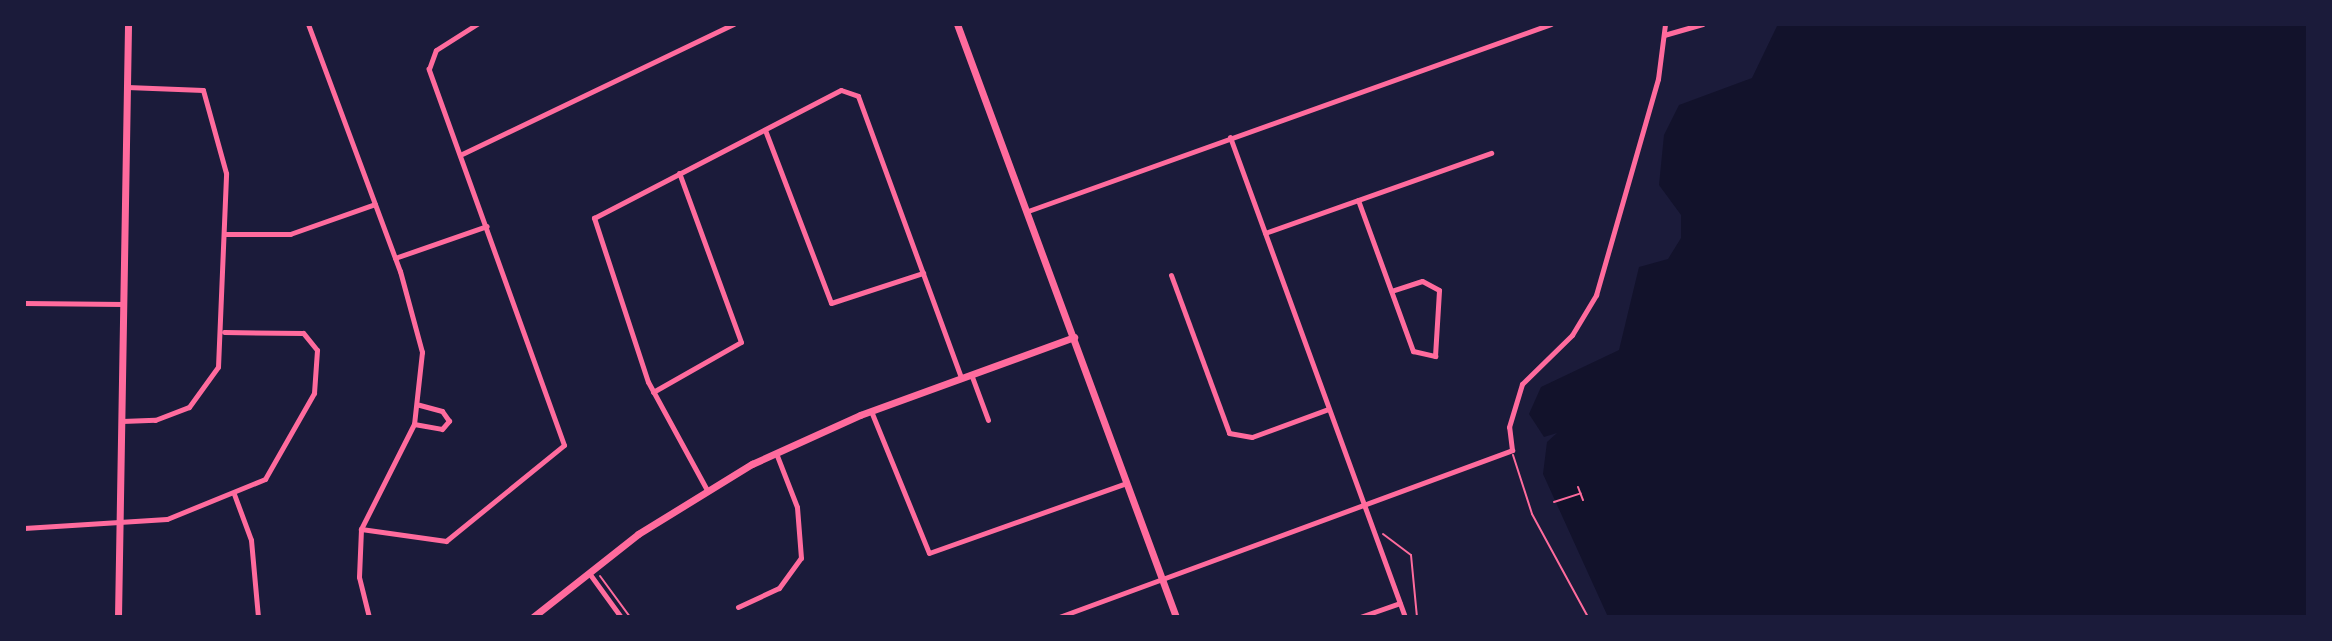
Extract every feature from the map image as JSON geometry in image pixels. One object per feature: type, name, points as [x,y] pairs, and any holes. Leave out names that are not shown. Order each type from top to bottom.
[{"type":"street","points":[[118,617],[128,24]]},
{"type":"street","points":[[308,24],[395,258],[421,340],[419,405],[414,424],[361,529],[359,577],[369,617]]},
{"type":"street","points":[[361,529],[446,541],[564,445],[429,64],[436,50],[469,26],[477,24]]},
{"type":"street","points":[[462,154],[733,24]]},
{"type":"street","points":[[957,24],[1176,617]]},
{"type":"street","points":[[1028,211],[1551,24]]},
{"type":"street","points":[[1059,617],[1512,450],[1509,427],[1519,390],[1580,324],[1596,295],[1665,24]]},
{"type":"street","points":[[1664,35],[1702,24]]},
{"type":"street","points":[[122,421],[155,420],[196,403],[220,362],[224,332],[224,162],[206,93],[127,87]]},
{"type":"street","points":[[707,490],[653,392],[592,222],[679,173],[841,90],[856,92],[961,378]]},
{"type":"street","points":[[765,130],[831,303],[923,273]]},
{"type":"street","points":[[1230,137],[1405,617]]},
{"type":"street","points":[[1265,233],[1491,153]]},
{"type":"street","points":[[653,392],[741,342],[679,173]]},
{"type":"street","points":[[1358,200],[1413,351],[1435,356],[1439,290],[1422,281],[1392,291]]},
{"type":"street","points":[[225,234],[290,234],[375,204]]},
{"type":"street","points":[[395,258],[487,226]]},
{"type":"street","points":[[1171,275],[1229,433],[1252,437],[1328,409]]},
{"type":"street","points":[[24,303],[124,304]]},
{"type":"street","points":[[24,528],[120,519],[167,519],[234,494],[269,473],[314,393],[319,365],[315,342],[303,333],[224,332]]},
{"type":"street","points":[[533,617],[588,571],[707,490],[776,452],[871,410],[1074,337]]},
{"type":"street","points":[[971,374],[988,420]]},
{"type":"street","points":[[414,424],[442,429],[449,421],[442,411],[419,405]]},
{"type":"street","points":[[871,410],[929,553],[1127,483]]},
{"type":"street","points":[[738,607],[779,588],[801,558],[797,507],[776,452]]},
{"type":"street","points":[[234,494],[251,540],[258,617]]},
{"type":"street","points":[[588,571],[621,617]]},
{"type":"street","points":[[1360,617],[1400,603]]},
{"type":"path","points":[[1512,450],[1530,509],[1588,617]]},
{"type":"path","points":[[1578,487],[1583,500]]},
{"type":"path","points":[[1554,502],[1581,493]]},
{"type":"path","points":[[1379,535],[1389,533],[1411,555],[1417,617]]},
{"type":"path","points":[[599,574],[630,617]]},
{"type":"shaded area","points":[[1778,24],[2308,24],[2308,617],[1608,617],[1543,474],[1547,442],[1557,433],[1544,437],[1529,414],[1541,387],[1619,350],[1639,267],[1668,259],[1681,238],[1681,215],[1659,185],[1664,135],[1679,105],[1752,78]]}]
